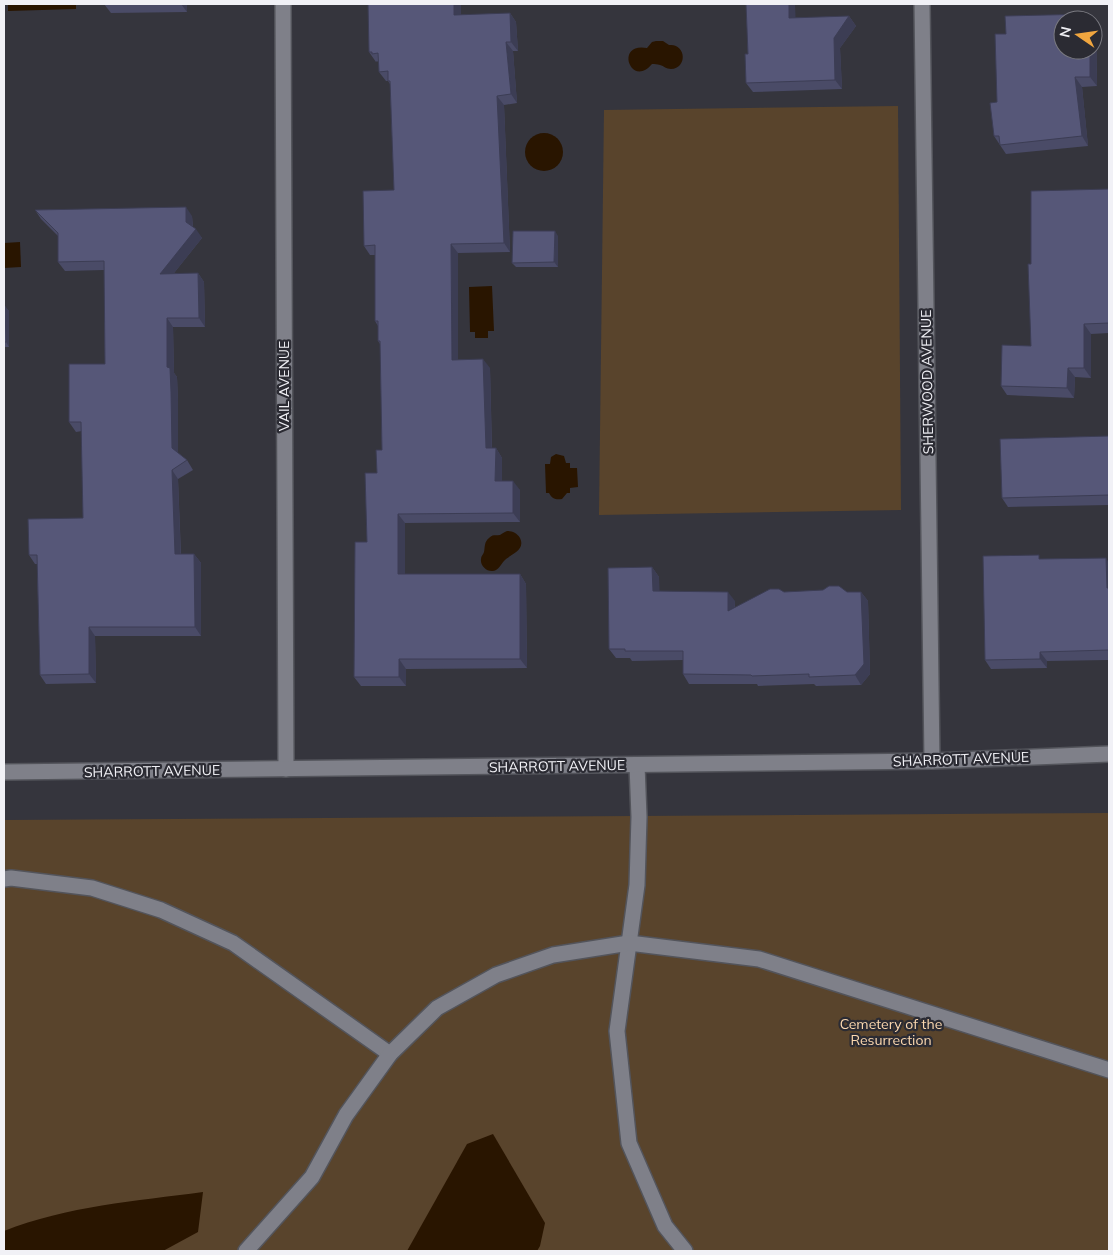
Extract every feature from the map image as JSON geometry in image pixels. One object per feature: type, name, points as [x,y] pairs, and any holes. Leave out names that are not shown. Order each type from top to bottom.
[{"type":"street","name":"VAIL AVENUE","points":[[283,4],[286,769]]},
{"type":"street","name":"SHERWOOD AVENUE","points":[[922,4],[932,761]]},
{"type":"street","name":"SHARROTT AVENUE","points":[[4,772],[932,761],[1109,754]]},
{"type":"street","points":[[637,765],[639,817],[637,885],[618,1031],[629,1143],[665,1226],[685,1251]]},
{"type":"street","points":[[4,879],[11,878],[92,888],[161,910],[233,943],[390,1054]]},
{"type":"street","points":[[246,1251],[312,1177],[346,1115],[390,1054],[437,1008],[496,976],[553,955],[629,943],[759,959],[1109,1070]]},
{"type":"green space","points":[[898,106],[901,510],[599,515],[604,110]]},
{"type":"green space","name":"Cemetery of the Resurrection","points":[[1109,813],[1109,1251],[4,1251],[4,820]]},
{"type":"shaded area","points":[[8,4],[76,4],[76,9],[8,11]]},
{"type":"shaded area","points":[[656,41],[675,45],[682,51],[683,56],[680,65],[671,69],[654,64],[644,70],[638,71],[632,68],[629,63],[631,51],[637,48],[647,48],[652,42]]},
{"type":"shaded area","points":[[544,133],[558,138],[563,152],[558,166],[544,171],[530,166],[525,152],[530,138]]},
{"type":"shaded area","points":[[20,242],[21,267],[4,268],[4,243]]},
{"type":"shaded area","points":[[492,286],[494,331],[488,331],[488,338],[475,338],[475,332],[470,332],[469,287]]},
{"type":"shaded area","points":[[556,454],[564,456],[566,463],[570,463],[570,468],[577,468],[578,487],[570,488],[570,493],[567,493],[562,499],[554,499],[549,493],[546,493],[545,464],[550,464],[551,457]]},
{"type":"shaded area","points":[[511,531],[519,536],[521,546],[497,569],[491,571],[486,569],[481,562],[481,558],[486,541],[492,536],[500,535]]},
{"type":"shaded area","points":[[493,1134],[545,1223],[540,1246],[537,1251],[407,1251],[467,1144]]},
{"type":"shaded area","points":[[203,1192],[198,1232],[163,1251],[4,1251],[4,1231],[28,1223],[77,1210]]},
{"type":"building","points":[[368,4],[454,4],[454,15],[510,13],[511,42],[506,42],[511,94],[497,96],[504,243],[451,244],[452,360],[483,359],[486,448],[496,448],[495,481],[513,481],[513,513],[398,514],[398,574],[520,574],[520,659],[399,659],[399,677],[354,677],[355,542],[367,542],[365,473],[377,473],[376,450],[382,450],[380,341],[378,341],[378,321],[375,321],[375,245],[364,246],[363,191],[394,190],[390,81],[388,81],[388,71],[379,72],[378,53],[372,54],[372,52],[369,52]]},
{"type":"building","points":[[746,4],[789,4],[789,18],[849,16],[834,38],[835,80],[746,83],[745,54],[748,54]]},
{"type":"building","points":[[1053,15],[1053,60],[1090,60],[1090,77],[1075,77],[1082,136],[1000,145],[999,136],[994,136],[990,103],[997,102],[995,34],[1006,34],[1005,16]]},
{"type":"building","points":[[1109,189],[1109,323],[1084,324],[1084,368],[1068,368],[1067,388],[1001,386],[1002,345],[1031,346],[1028,264],[1031,264],[1031,191]]},
{"type":"building","points":[[186,207],[186,222],[196,229],[160,274],[198,273],[199,318],[167,318],[167,367],[170,368],[172,448],[187,460],[172,470],[175,554],[194,554],[195,627],[89,627],[89,674],[40,675],[37,555],[29,555],[28,519],[83,518],[81,422],[69,422],[69,364],[105,364],[104,261],[58,262],[58,233],[35,210]]},
{"type":"building","points":[[513,231],[555,231],[554,262],[512,263]]},
{"type":"building","points":[[5,306],[6,342],[4,342]]},
{"type":"building","points":[[1109,436],[1109,495],[1002,498],[1000,439]]},
{"type":"building","points":[[1039,555],[1039,559],[1106,558],[1107,588],[1109,588],[1109,650],[1040,652],[1040,659],[985,660],[983,556]]},
{"type":"building","points":[[652,567],[653,591],[728,592],[728,611],[770,589],[779,589],[784,592],[823,590],[829,586],[839,586],[847,592],[861,592],[864,664],[855,675],[809,677],[809,674],[752,676],[683,674],[683,651],[625,651],[625,649],[609,649],[608,568]]}]
